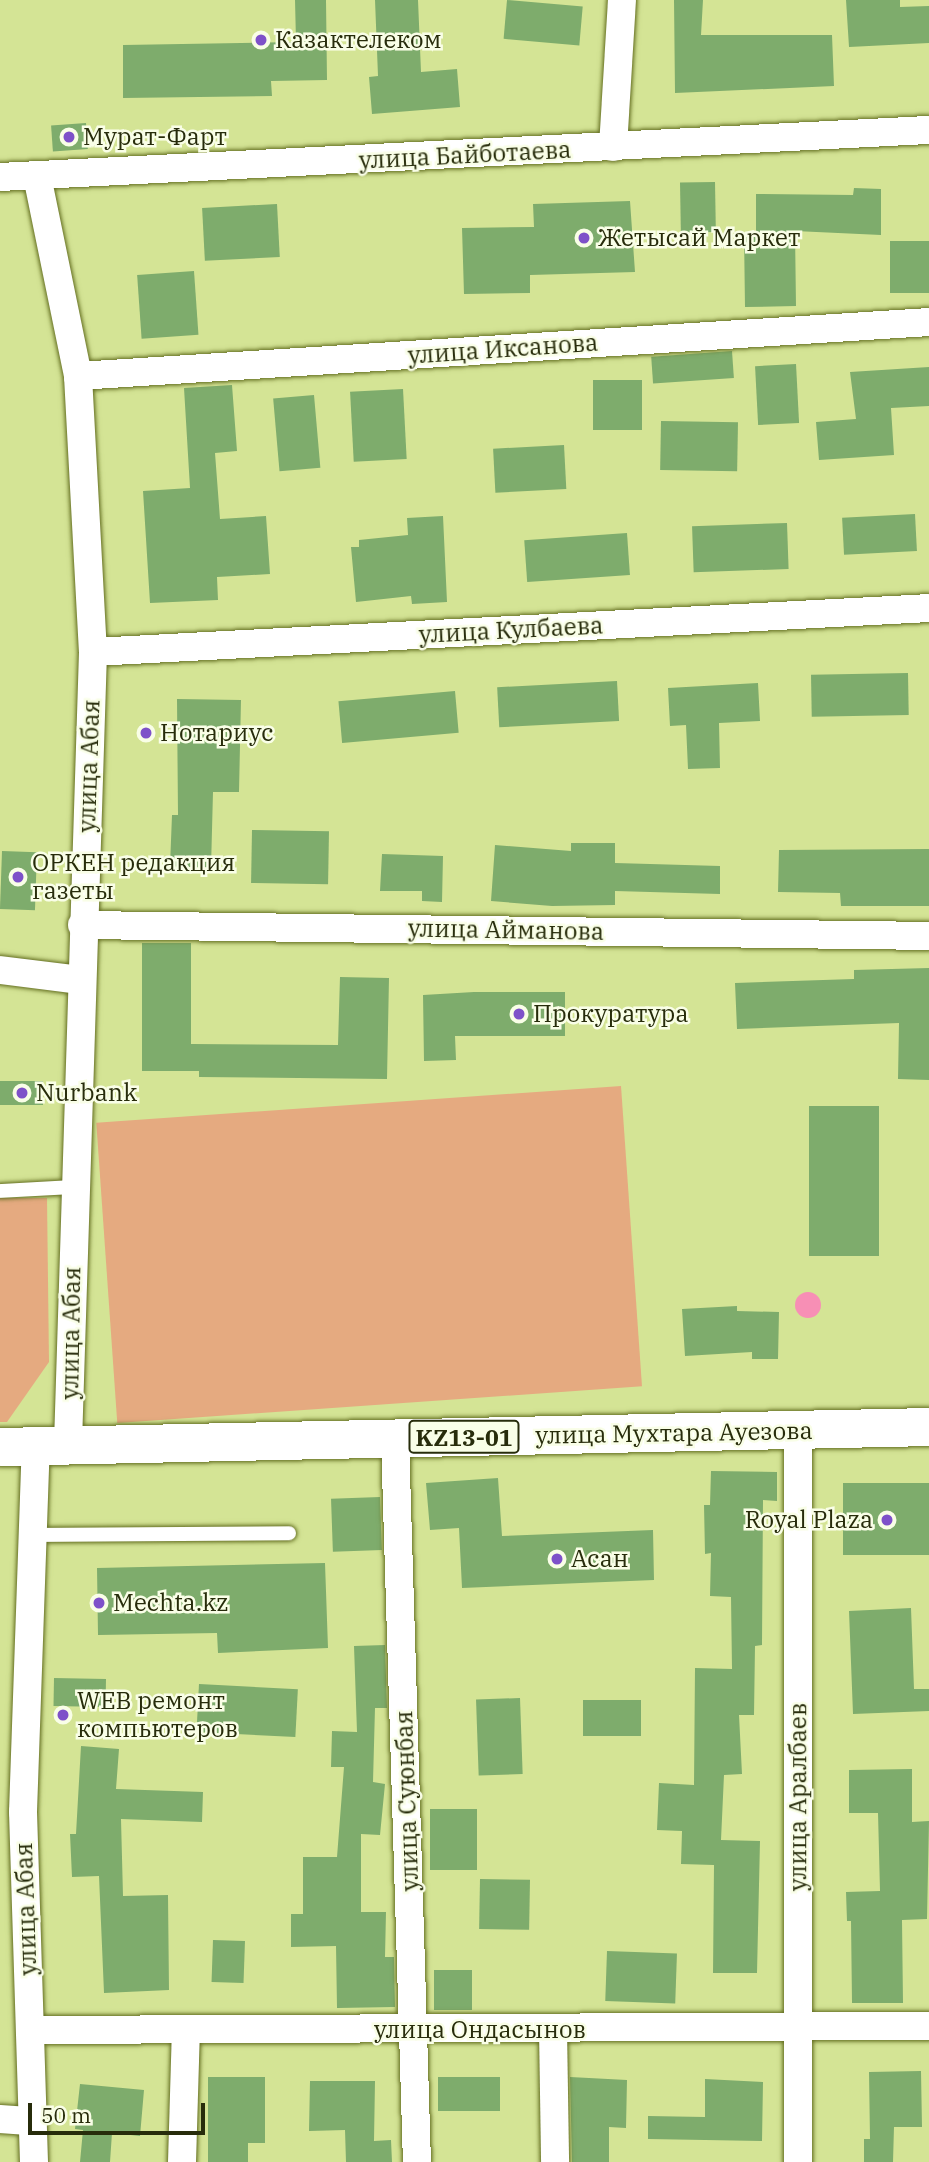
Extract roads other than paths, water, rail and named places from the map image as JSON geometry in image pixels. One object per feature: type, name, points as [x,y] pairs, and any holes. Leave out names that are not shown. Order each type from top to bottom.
[{"type":"main road","name":"улица Мухтара Ауезова","points":[[35,1446],[798,1432],[929,1427]]},
{"type":"street","points":[[613,147],[622,0]]},
{"type":"street","name":"улица Байботаева","points":[[0,177],[929,130]]},
{"type":"street","name":"улица Абая","points":[[34,2162],[23,1812],[35,1446],[75,1187],[93,652],[78,376],[37,176]]},
{"type":"street","name":"улица Иксанова","points":[[78,376],[929,322]]},
{"type":"street","name":"улица Кулбаева","points":[[93,652],[929,608]]},
{"type":"street","name":"улица Айманова","points":[[82,925],[929,936]]},
{"type":"street","points":[[0,970],[80,979]]},
{"type":"street","name":"улица Аралбаев","points":[[798,1432],[798,2162]]},
{"type":"street","name":"улица Суюнбая","points":[[395,1439],[417,2162]]},
{"type":"street","name":"улица Ондасынов","points":[[31,2030],[414,2031],[929,2025]]},
{"type":"street","points":[[182,2162],[186,2029]]},
{"type":"street","points":[[553,2029],[555,2162]]},
{"type":"street","points":[[0,2119],[32,2121]]},
{"type":"lane","points":[[0,1191],[75,1187]]},
{"type":"lane","points":[[34,1535],[289,1533]]},
{"type":"place","name":"Казактелеком","points":[[261,40]]},
{"type":"place","name":"Мурат-Фарт","points":[[69,137]]},
{"type":"place","name":"Жетысай Маркет","points":[[584,238]]},
{"type":"place","name":"Нотариус","points":[[146,733]]},
{"type":"place","name":"ОРКЕН редакция газеты","points":[[18,877]]},
{"type":"place","name":"Прокуратура","points":[[519,1014]]},
{"type":"place","name":"Nurbank","points":[[22,1093]]},
{"type":"place","name":"Royal Plaza","points":[[887,1520]]},
{"type":"place","name":"Асан","points":[[557,1559]]},
{"type":"place","name":"Mechta.kz","points":[[99,1603]]},
{"type":"place","name":"WEB ремонт компьютеров","points":[[63,1715]]}]
